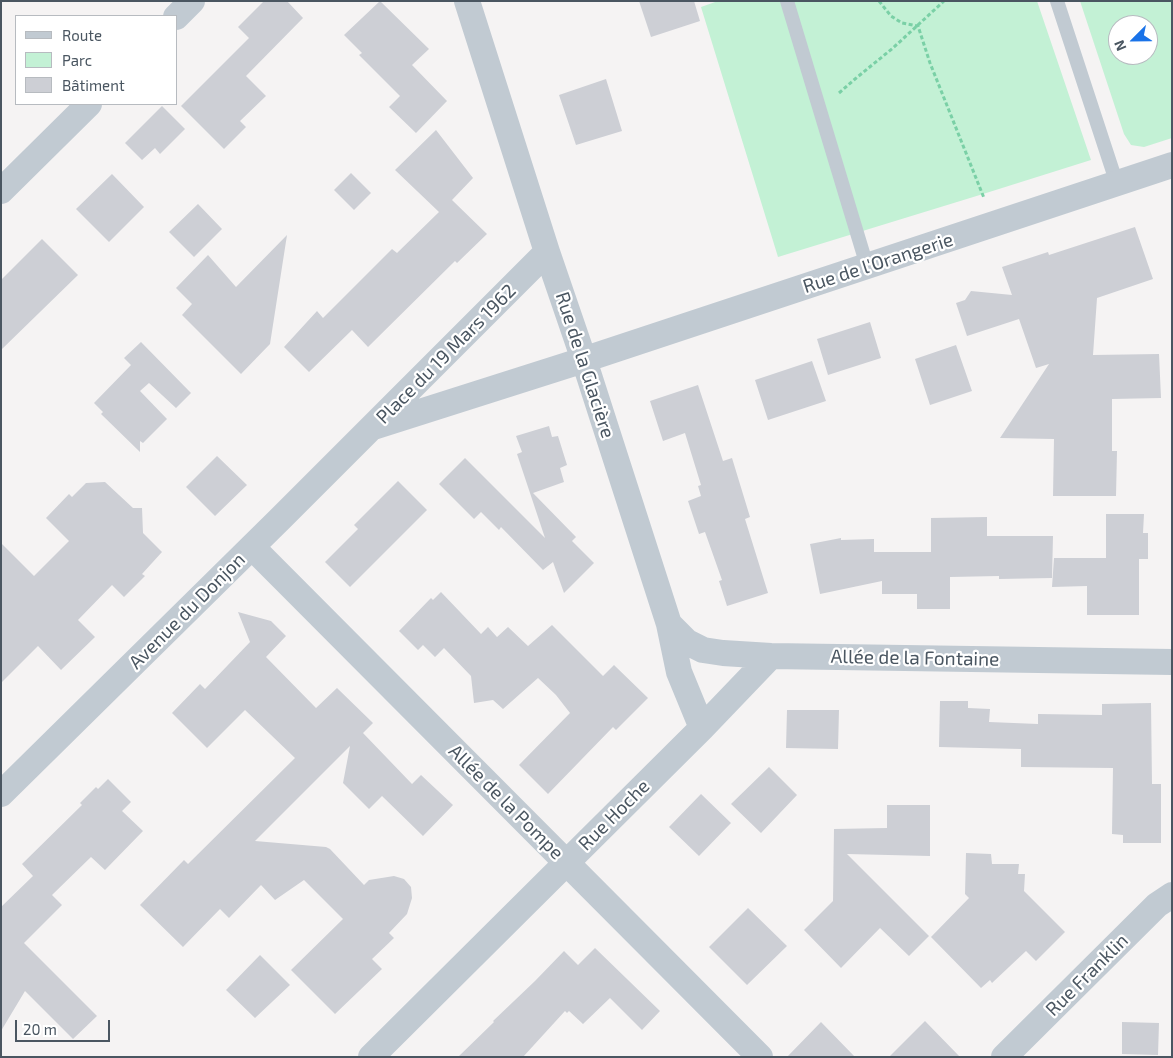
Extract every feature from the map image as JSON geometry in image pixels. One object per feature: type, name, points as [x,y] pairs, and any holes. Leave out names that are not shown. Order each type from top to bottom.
[{"type":"street","points":[[177,15],[192,1]]},
{"type":"street","name":"Rue de la Glacière","points":[[467,1],[669,624],[680,672],[702,728]]},
{"type":"street","points":[[1,191],[88,105]]},
{"type":"street","name":"Rue de l'Orangerie","points":[[584,360],[1172,165]]},
{"type":"street","name":"Place du 19 Mars 1962","points":[[373,427],[547,252]]},
{"type":"street","name":"Place du 19 Mars 1962","points":[[373,427],[584,360]]},
{"type":"street","name":"Avenue du Donjon","points":[[1,794],[373,427]]},
{"type":"street","name":"Allée de la Pompe","points":[[252,547],[760,1057]]},
{"type":"street","name":"Allée de la Fontaine","points":[[669,624],[686,642],[703,650],[723,653],[771,656],[1172,662]]},
{"type":"street","name":"Rue Hoche","points":[[371,1057],[702,728],[771,656]]},
{"type":"street","name":"Rue Franklin","points":[[1004,1057],[1157,905],[1172,895]]},
{"type":"lane","points":[[787,1],[867,266]]},
{"type":"lane","points":[[1057,1],[1117,184]]},
{"type":"path","points":[[880,1],[891,16],[902,23],[918,26]]},
{"type":"path","points":[[821,110],[944,1]]},
{"type":"path","points":[[918,26],[930,63],[994,224]]},
{"type":"green space","points":[[718,1],[1037,1],[1091,160],[778,257],[701,7]]},
{"type":"green space","points":[[1080,1],[1172,1],[1172,138],[1144,147],[1131,145],[1124,134]]},
{"type":"building","points":[[264,1],[287,1],[303,18],[246,76],[266,96],[240,121],[246,127],[224,149],[181,106],[249,38],[238,27]]},
{"type":"building","points":[[380,1],[429,49],[412,65],[447,101],[416,133],[389,107],[400,96],[359,55],[362,53],[344,35]]},
{"type":"building","points":[[639,1],[694,1],[700,21],[651,37]]},
{"type":"building","points":[[606,79],[622,131],[576,145],[559,95]]},
{"type":"building","points":[[162,106],[185,129],[160,154],[155,148],[142,160],[125,143]]},
{"type":"building","points":[[436,130],[473,178],[452,200],[487,234],[457,263],[455,261],[368,347],[352,330],[309,372],[284,347],[317,311],[323,318],[392,249],[397,253],[439,212],[395,170]]},
{"type":"building","points":[[351,173],[371,193],[354,210],[334,190]]},
{"type":"building","points":[[112,174],[144,207],[109,242],[76,209]]},
{"type":"building","points":[[198,204],[222,229],[194,257],[169,232]]},
{"type":"building","points":[[1135,227],[1153,279],[1097,298],[1093,355],[1159,354],[1161,398],[1112,399],[1112,451],[1117,451],[1116,496],[1053,496],[1054,439],[1000,438],[1049,364],[1036,368],[1019,319],[967,336],[956,303],[965,300],[971,291],[1012,295],[1002,267],[1048,252],[1049,255]]},
{"type":"building","points":[[287,235],[270,344],[241,374],[182,315],[192,304],[176,288],[208,255],[236,287]]},
{"type":"building","points":[[42,239],[78,275],[1,350],[1,280]]},
{"type":"building","points":[[870,322],[881,358],[828,375],[817,339]]},
{"type":"building","points":[[141,342],[191,393],[176,408],[149,383],[140,391],[167,419],[143,443],[140,441],[140,452],[101,414],[103,412],[94,403],[131,365],[124,358]]},
{"type":"building","points":[[956,345],[972,391],[930,405],[915,359]]},
{"type":"building","points":[[812,361],[826,401],[768,420],[755,380]]},
{"type":"building","points":[[698,385],[723,461],[732,458],[750,517],[745,519],[768,593],[727,606],[719,581],[722,580],[705,532],[699,534],[688,501],[701,496],[698,486],[701,485],[685,433],[663,441],[650,401]]},
{"type":"building","points":[[549,426],[552,437],[558,436],[567,465],[560,468],[564,482],[533,493],[576,537],[572,541],[594,563],[564,593],[553,562],[543,570],[501,527],[499,530],[481,512],[474,519],[439,484],[465,458],[545,538],[517,454],[522,452],[516,436]]},
{"type":"building","points":[[217,456],[247,485],[215,516],[186,487]]},
{"type":"building","points":[[398,481],[427,510],[350,587],[325,562],[358,529],[354,525]]},
{"type":"building","points":[[105,482],[133,508],[142,508],[143,533],[162,552],[142,574],[145,576],[124,597],[112,585],[78,620],[95,637],[61,670],[38,646],[1,683],[1,543],[34,576],[69,541],[46,518],[69,494],[72,497],[86,483]]},
{"type":"building","points":[[1106,514],[1144,514],[1143,533],[1148,533],[1148,559],[1139,559],[1139,615],[1087,615],[1087,586],[1052,587],[1054,558],[1106,558]]},
{"type":"building","points":[[987,517],[987,536],[1053,536],[1052,578],[999,579],[999,576],[950,577],[950,609],[917,609],[917,594],[882,594],[882,581],[820,594],[810,544],[841,538],[841,540],[874,539],[874,552],[931,552],[931,518]]},
{"type":"building","points":[[441,592],[481,634],[488,627],[497,637],[508,627],[528,646],[552,625],[603,676],[614,665],[648,698],[616,730],[613,727],[548,794],[519,765],[570,713],[556,695],[538,678],[503,709],[493,700],[474,703],[471,676],[444,648],[435,657],[423,645],[418,650],[399,631],[431,598],[433,600]]},
{"type":"building","points":[[238,612],[271,621],[286,636],[266,657],[316,708],[337,688],[373,723],[363,733],[412,784],[421,775],[453,805],[423,836],[382,796],[369,809],[343,783],[350,746],[255,841],[326,847],[364,885],[369,880],[394,876],[404,879],[411,887],[412,898],[407,914],[389,933],[394,938],[372,959],[382,969],[335,1014],[291,970],[343,919],[304,880],[275,900],[261,885],[229,918],[220,909],[183,947],[140,905],[184,860],[188,864],[295,758],[245,710],[207,748],[172,713],[200,684],[205,689],[250,642]]},
{"type":"building","points":[[940,701],[968,701],[968,708],[990,709],[989,722],[1038,724],[1038,714],[1102,715],[1102,704],[1151,703],[1152,784],[1161,784],[1161,843],[1123,843],[1123,835],[1112,834],[1113,768],[1021,767],[1021,749],[939,747]]},
{"type":"building","points":[[787,710],[839,710],[838,749],[786,748]]},
{"type":"building","points":[[769,767],[797,795],[761,833],[731,804]]},
{"type":"building","points":[[108,779],[131,802],[122,811],[143,831],[105,870],[91,857],[52,895],[62,905],[24,943],[97,1016],[73,1039],[25,991],[1,1031],[1,907],[33,876],[22,864],[82,805],[80,803],[96,787],[98,789]]},
{"type":"building","points":[[701,794],[731,823],[699,856],[669,827]]},
{"type":"building","points":[[887,805],[930,805],[930,856],[847,854],[929,936],[909,956],[880,928],[841,968],[804,930],[833,901],[834,829],[887,828]]},
{"type":"building","points":[[966,853],[991,854],[992,864],[1019,864],[1018,874],[1025,874],[1024,891],[1065,932],[1036,961],[1026,951],[992,983],[990,980],[981,988],[931,937],[969,898],[965,894]]},
{"type":"building","points":[[748,908],[787,946],[747,985],[709,947]]},
{"type":"building","points":[[595,948],[660,1011],[642,1030],[610,998],[583,1024],[569,1011],[567,1013],[565,1011],[523,1057],[458,1057],[564,951],[578,965]]},
{"type":"building","points":[[260,955],[290,985],[255,1018],[226,990]]},
{"type":"building","points":[[925,1021],[960,1057],[889,1057]]},
{"type":"building","points":[[821,1022],[855,1057],[787,1057]]},
{"type":"building","points":[[1122,1022],[1159,1023],[1158,1055],[1122,1054]]}]
